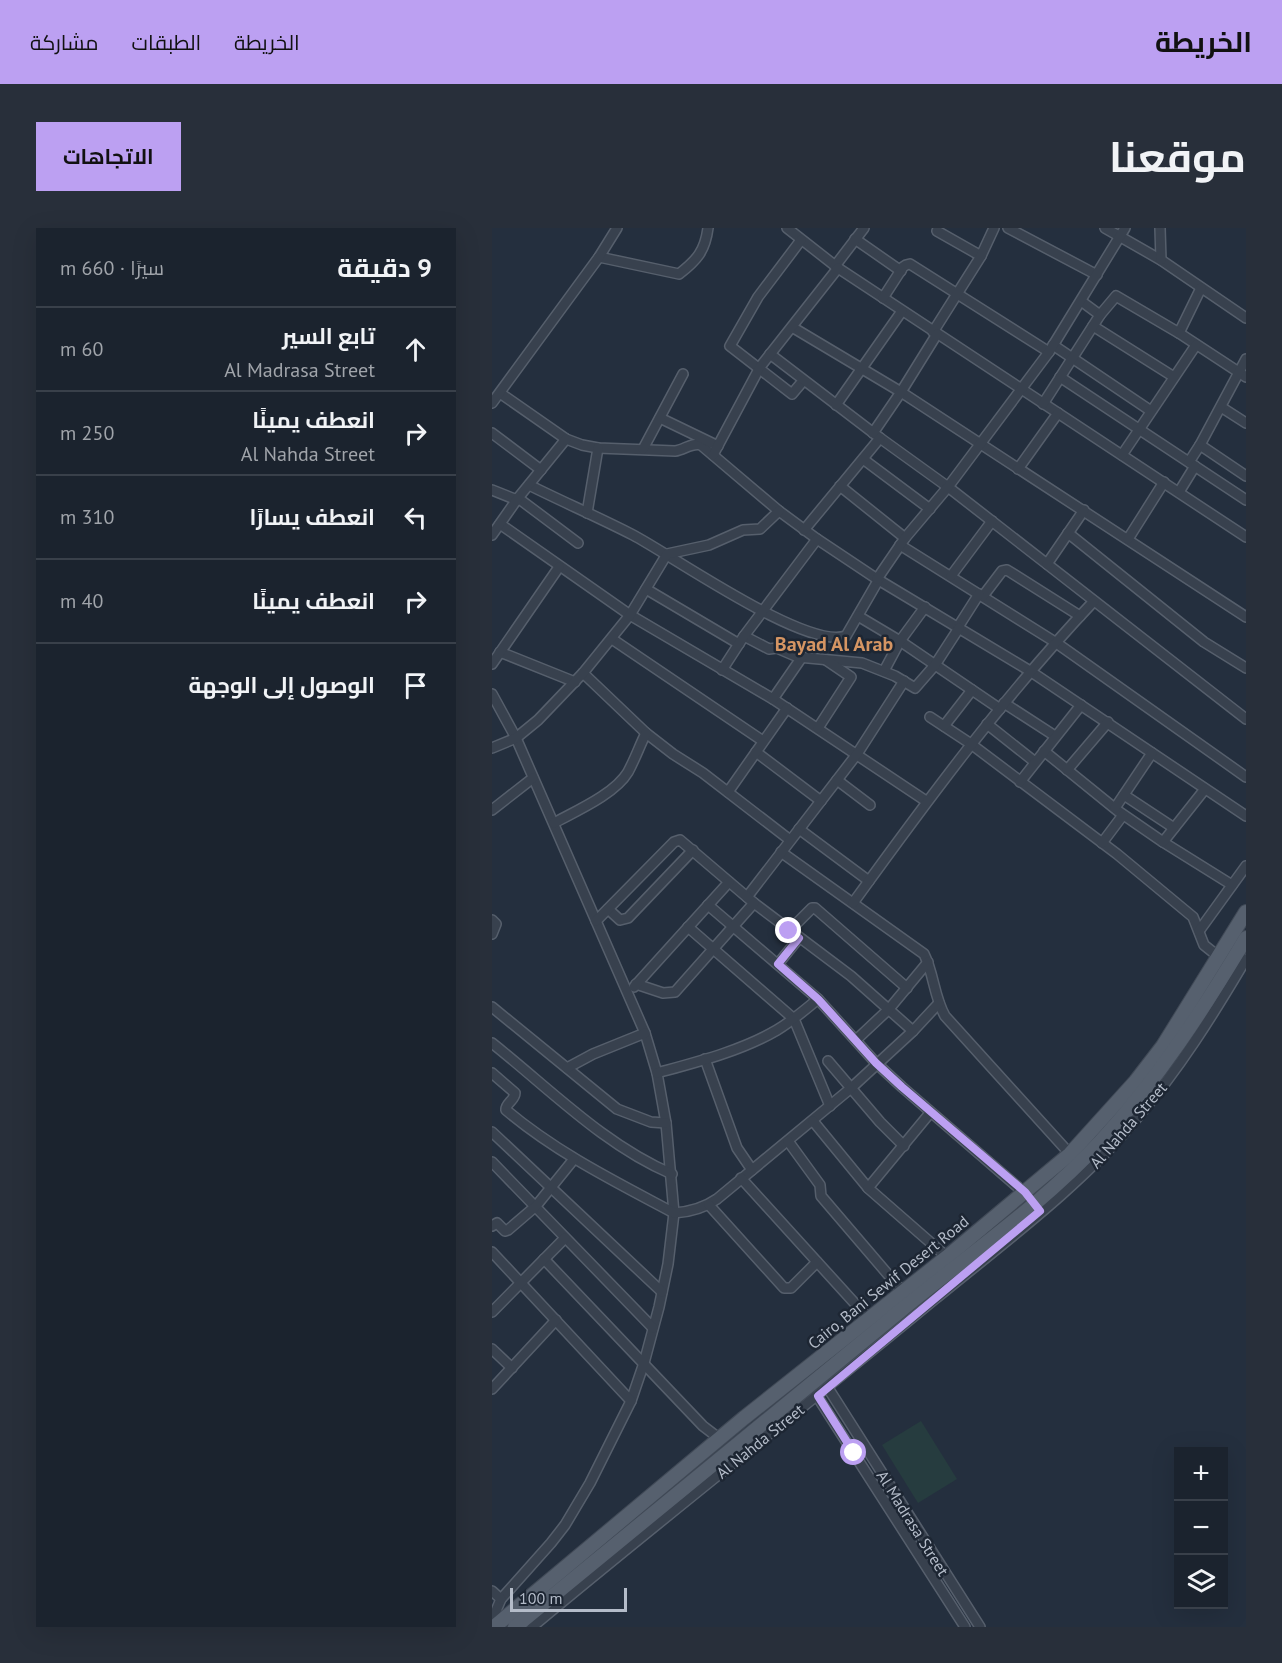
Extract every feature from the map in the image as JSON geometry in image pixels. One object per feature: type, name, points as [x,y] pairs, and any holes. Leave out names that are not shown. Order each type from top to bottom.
[{"type":"main road","name":"Cairo, Bani Sewif Desert Road","points":[[494,1627],[744,1418],[947,1257],[1070,1154],[1130,1088],[1163,1046],[1246,912]]},
{"type":"main road","name":"Cairo, Bani Sewif Desert Road","points":[[515,1627],[758,1435],[1052,1195],[1132,1106],[1189,1029],[1246,939]]},
{"type":"main road","points":[[744,1418],[758,1435]]},
{"type":"street","points":[[492,403],[599,257],[617,228]]},
{"type":"street","points":[[599,257],[679,274],[704,249],[708,228]]},
{"type":"street","points":[[787,228],[836,267],[1246,537]]},
{"type":"street","points":[[716,451],[760,367],[864,228]]},
{"type":"street","points":[[804,530],[863,459],[981,255],[994,228]]},
{"type":"street","points":[[1008,228],[1097,275]]},
{"type":"street","points":[[1106,228],[1123,232],[1246,318]]},
{"type":"street","points":[[1160,228],[1161,260]]},
{"type":"street","points":[[937,231],[981,255]]},
{"type":"street","points":[[529,485],[668,554],[789,624],[830,637],[846,636],[878,579],[903,542],[1022,390],[1051,348],[1123,232]]},
{"type":"street","points":[[855,239],[901,271]]},
{"type":"street","points":[[801,240],[758,297],[730,344],[792,394],[803,381]]},
{"type":"street","points":[[883,298],[901,271],[910,264],[1051,348],[1072,358],[1151,411]]},
{"type":"street","points":[[1179,333],[1202,288]]},
{"type":"street","points":[[1043,404],[1092,326],[1116,296],[1242,374]]},
{"type":"street","points":[[1081,301],[1100,315]]},
{"type":"street","points":[[836,405],[902,311]]},
{"type":"street","points":[[1092,326],[1174,377]]},
{"type":"street","points":[[792,327],[981,443],[1246,617]]},
{"type":"street","points":[[1122,455],[1196,345]]},
{"type":"street","points":[[770,354],[803,381],[948,487],[1246,719]]},
{"type":"street","points":[[1179,492],[1200,444],[1242,374],[1246,360]]},
{"type":"street","points":[[643,449],[683,374]]},
{"type":"street","points":[[1060,377],[1246,500]]},
{"type":"street","points":[[500,393],[567,439],[598,448],[679,451],[698,444],[716,451]]},
{"type":"street","points":[[1221,407],[1246,423]]},
{"type":"street","points":[[1018,469],[1058,413]]},
{"type":"street","points":[[660,418],[716,451],[779,511],[817,539],[878,579],[1030,671],[1246,816]]},
{"type":"street","points":[[492,433],[541,470]]},
{"type":"street","points":[[492,535],[567,439]]},
{"type":"street","points":[[1200,444],[1246,476]]},
{"type":"street","points":[[587,513],[598,448]]},
{"type":"street","points":[[863,459],[930,509]]},
{"type":"street","points":[[1128,539],[1164,482]]},
{"type":"street","points":[[840,486],[903,542],[951,576],[1055,642],[1246,777]]},
{"type":"street","points":[[492,490],[518,499],[578,543]]},
{"type":"street","points":[[1047,564],[1084,510]]},
{"type":"street","points":[[492,748],[516,738],[538,720],[575,682],[630,615],[668,554],[709,545],[743,530],[760,529],[779,511]]},
{"type":"street","points":[[951,576],[992,521]]},
{"type":"street","points":[[500,524],[630,615],[773,699],[926,801]]},
{"type":"street","points":[[1068,534],[1204,642],[1246,668]]},
{"type":"street","points":[[722,669],[817,539]]},
{"type":"street","points":[[492,664],[559,567]]},
{"type":"street","points":[[646,589],[742,640],[769,649],[777,648],[802,657],[856,661],[884,670],[913,688],[917,688],[935,665],[981,595],[1002,571],[1007,570],[1080,616]]},
{"type":"street","points":[[853,903],[926,801],[971,744],[1030,671],[1094,601]]},
{"type":"street","points":[[884,670],[900,641],[925,607]]},
{"type":"street","points":[[858,616],[900,641],[972,690],[1055,736]]},
{"type":"street","points":[[612,639],[763,741]]},
{"type":"street","points":[[500,652],[575,682]]},
{"type":"street","points":[[773,699],[802,657]]},
{"type":"street","points":[[818,728],[850,677],[826,659]]},
{"type":"street","points":[[583,673],[646,733],[790,840]]},
{"type":"street","points":[[636,984],[663,993],[675,992],[734,928],[781,852],[857,754],[904,681]]},
{"type":"street","points":[[944,726],[972,690]]},
{"type":"street","points":[[492,694],[516,738],[645,1033],[657,1073],[666,1123],[674,1213],[662,1292],[644,1363],[631,1401],[590,1483],[565,1525],[535,1563],[501,1599],[493,1618],[494,1627]]},
{"type":"street","points":[[1020,782],[1081,705]]},
{"type":"street","points":[[728,792],[787,708]]},
{"type":"street","points":[[930,717],[971,744],[1102,843],[1193,917],[1204,945],[1219,957]]},
{"type":"street","points":[[1067,770],[1108,722]]},
{"type":"street","points":[[987,724],[1035,762]]},
{"type":"street","points":[[554,823],[594,801],[618,783],[627,773],[646,733]]},
{"type":"street","points":[[1044,751],[1123,815],[1232,885]]},
{"type":"street","points":[[756,752],[821,801]]},
{"type":"street","points":[[1115,808],[1152,753]]},
{"type":"street","points":[[492,810],[534,778]]},
{"type":"street","points":[[837,780],[870,805]]},
{"type":"street","points":[[1163,842],[1205,789]]},
{"type":"street","points":[[1124,795],[1174,828]]},
{"type":"street","points":[[1102,843],[1123,815]]},
{"type":"street","points":[[799,829],[869,880]]},
{"type":"street","points":[[596,921],[674,842],[683,842],[789,931],[851,976],[913,1031]]},
{"type":"street","points":[[608,909],[620,920],[628,918],[693,850]]},
{"type":"street","points":[[781,852],[918,948],[928,962],[939,1003],[945,1016],[1070,1154]]},
{"type":"street","points":[[1199,931],[1246,866]]},
{"type":"street","points":[[628,993],[729,882]]},
{"type":"street","points":[[708,905],[818,999],[876,1063],[930,1113],[1025,1192],[1038,1207]]},
{"type":"street","points":[[789,931],[812,908],[815,908],[907,988]]},
{"type":"street","points":[[492,920],[496,924],[492,934]]},
{"type":"street","points":[[688,927],[794,1020],[830,1106]]},
{"type":"street","points":[[778,964],[799,938]]},
{"type":"street","name":"Al Nahda Street","points":[[1052,1195],[1085,1173],[1137,1119],[1198,1038],[1246,959]]},
{"type":"street","points":[[856,1040],[889,1009],[928,962]]},
{"type":"street","points":[[657,1073],[705,1059],[770,1034],[794,1020],[818,999]]},
{"type":"street","points":[[492,1073],[515,1093],[506,1110],[538,1136],[574,1159],[674,1213],[709,1205],[850,1089],[913,1031],[939,1003]]},
{"type":"street","points":[[492,1007],[617,1109],[651,1122],[666,1123]]},
{"type":"street","points":[[567,1068],[593,1054],[645,1033]]},
{"type":"street","points":[[492,1043],[611,1139],[656,1167],[672,1174]]},
{"type":"street","points":[[705,1059],[734,1140],[752,1170]]},
{"type":"street","points":[[828,1061],[850,1089],[904,1146]]},
{"type":"street","points":[[868,1188],[930,1113]]},
{"type":"street","points":[[813,1121],[868,1188],[947,1257]]},
{"type":"street","points":[[492,1132],[662,1292]]},
{"type":"street","points":[[788,1141],[820,1185],[821,1196],[903,1292]]},
{"type":"street","points":[[492,1226],[496,1223],[507,1231],[552,1189],[574,1159]]},
{"type":"street","points":[[492,1162],[653,1328]]},
{"type":"street","points":[[741,1178],[869,1319]]},
{"type":"street","points":[[709,1205],[784,1288],[791,1288],[818,1262]]},
{"type":"street","points":[[493,1308],[565,1238]]},
{"type":"street","points":[[492,1252],[631,1401]]},
{"type":"street","points":[[544,1259],[703,1426],[720,1439]]},
{"type":"street","name":"Al Nahda Street","points":[[532,1627],[758,1435],[828,1388],[946,1282]]},
{"type":"street","points":[[492,1389],[556,1320]]},
{"type":"street","points":[[492,1349],[512,1368]]},
{"type":"street","name":"Al Madrasa Street","points":[[828,1388],[977,1626]]},
{"type":"street","name":"Al Madrasa Street","points":[[818,1396],[965,1627]]},
{"type":"street","points":[[492,1591],[501,1599]]},
{"type":"green space","points":[[921,1421],[957,1479],[918,1503],[882,1445]]},
{"type":"district","name":"Bayad Al Arab","points":[[834,644]]},
{"type":"route","points":[[789,931],[799,938],[778,964],[834,1015],[876,1063],[930,1113],[1025,1192],[1040,1211],[818,1396],[854,1453]]}]
